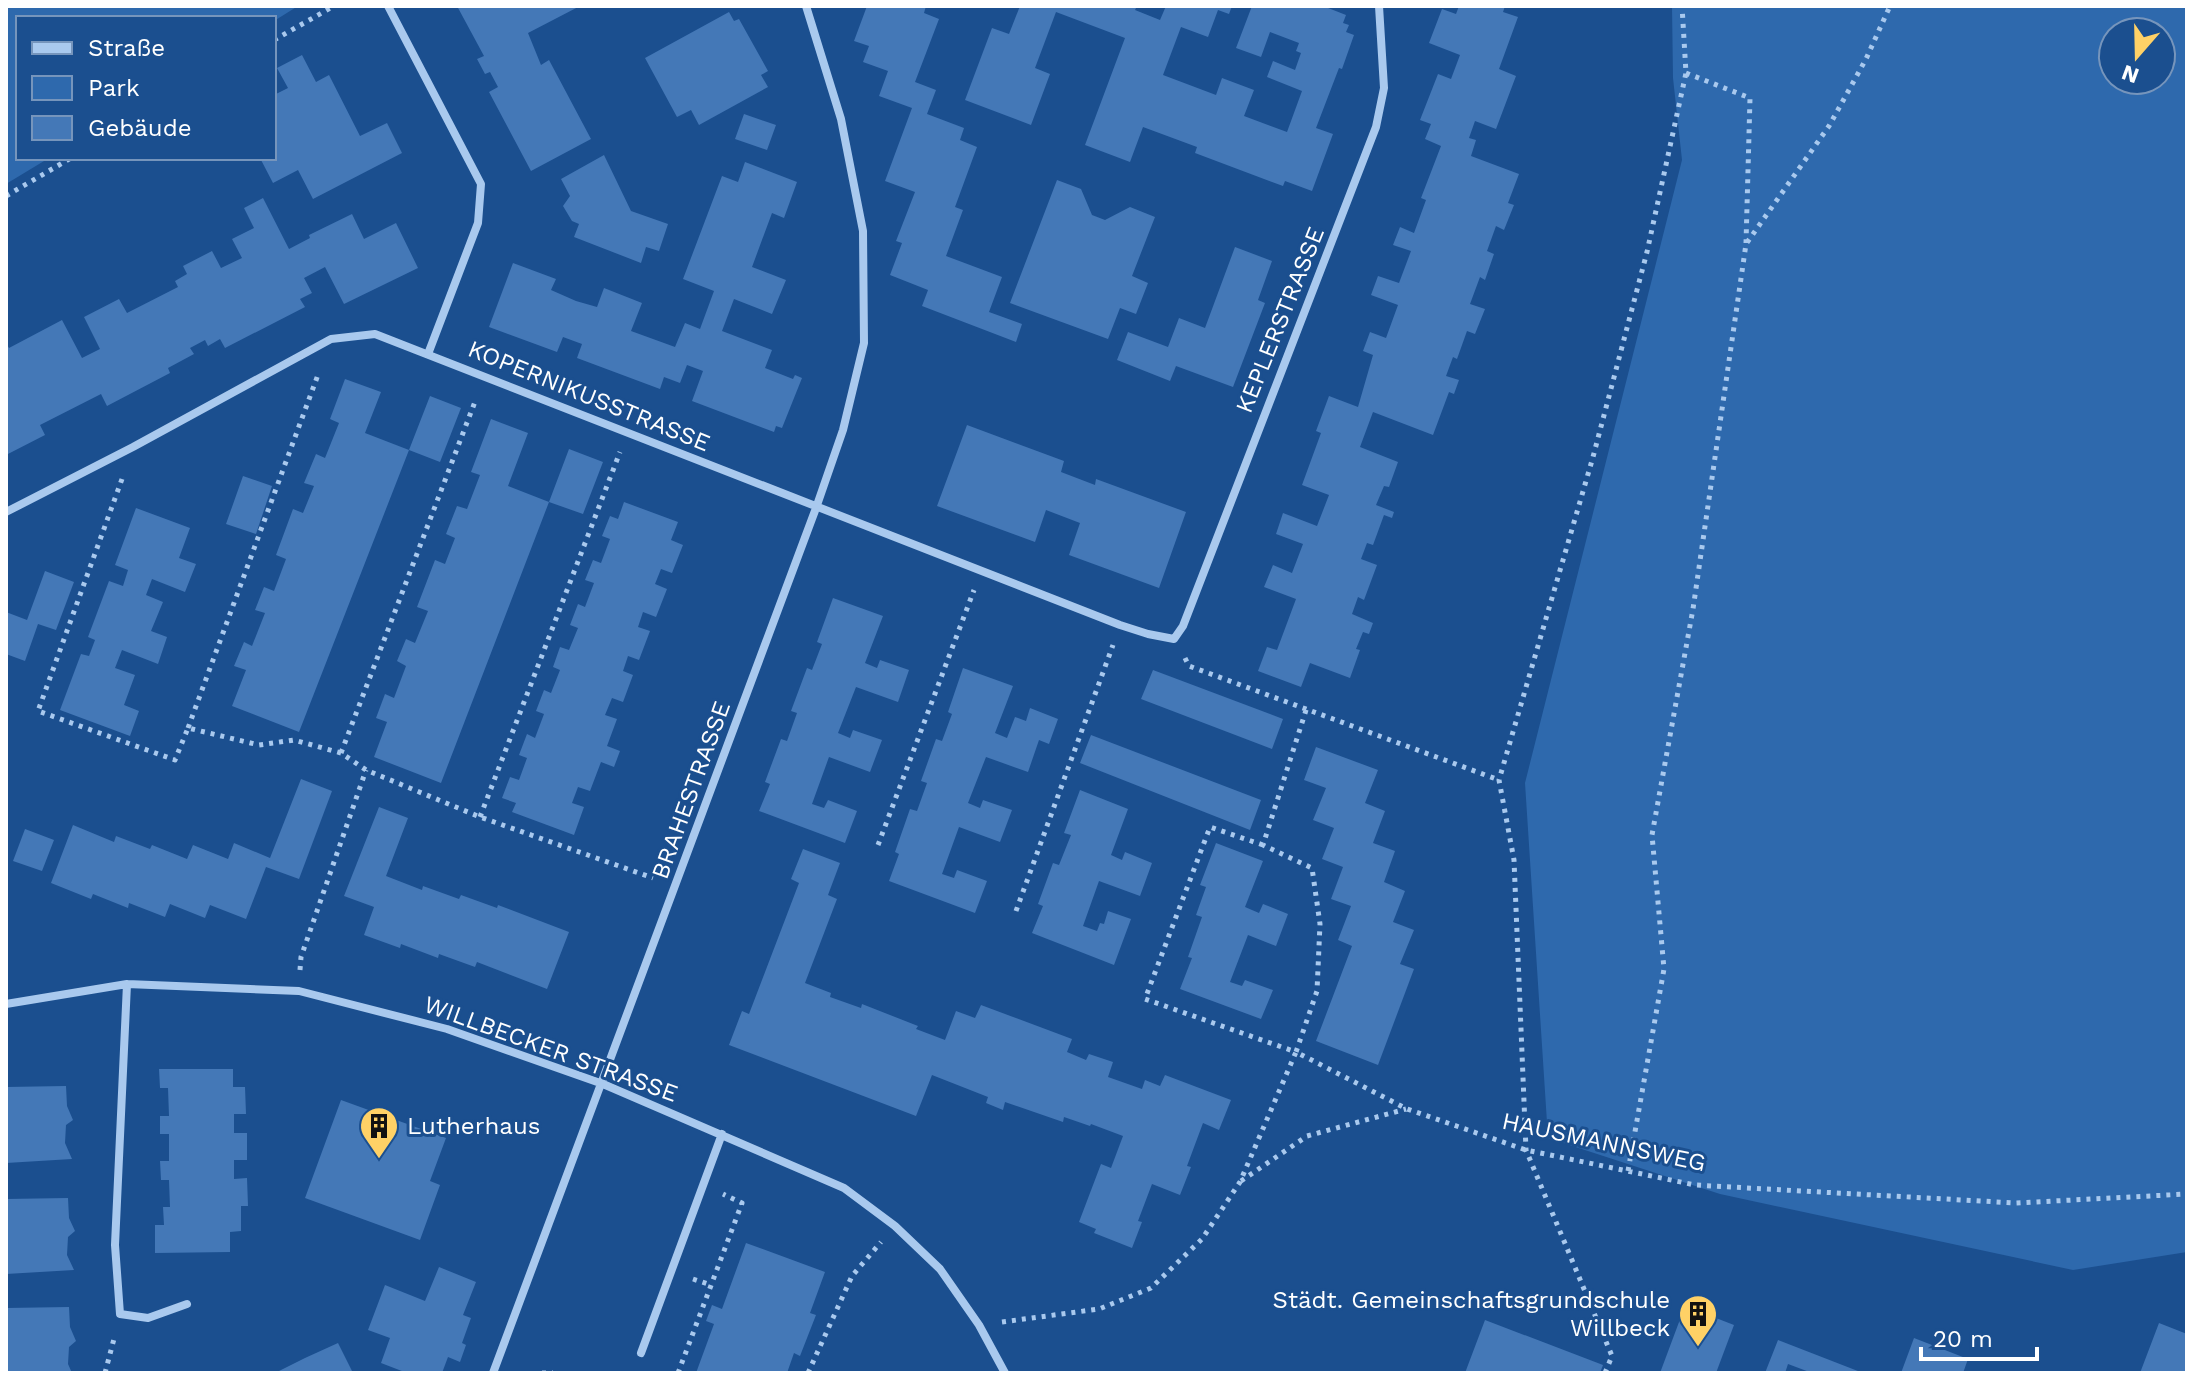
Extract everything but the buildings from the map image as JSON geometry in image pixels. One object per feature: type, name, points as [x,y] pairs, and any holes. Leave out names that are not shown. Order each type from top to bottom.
[{"type":"street","points":[[388,6],[481,184],[478,223],[428,354]]},
{"type":"street","points":[[806,6],[841,119],[863,231],[864,343],[843,430],[816,508]]},
{"type":"street","name":"KEPLERSTRASSE","points":[[1174,639],[1183,626],[1376,127],[1384,88],[1379,6]]},
{"type":"street","name":"KOPERNIKUSSTRASSE","points":[[6,512],[331,339],[375,334],[1120,625],[1174,639]]},
{"type":"street","name":"BRAHESTRASSE","points":[[603,1084],[816,508]]},
{"type":"street","points":[[127,984],[115,1245],[120,1314],[148,1318],[187,1304]]},
{"type":"street","name":"WILLBECKER STRASSE","points":[[6,1004],[127,984],[299,991],[447,1029],[603,1084],[844,1188],[895,1226],[940,1269],[979,1325],[1005,1373]]},
{"type":"street","points":[[493,1373],[603,1084]]},
{"type":"street","points":[[641,1353],[722,1134]]},
{"type":"path","points":[[276,39],[334,6]]},
{"type":"path","points":[[1605,1373],[1612,1356],[1526,1150],[1514,860],[1499,780],[1593,457],[1647,252],[1686,73],[1682,6]]},
{"type":"path","points":[[1746,244],[1829,126],[1866,59],[1890,6]]},
{"type":"path","points":[[1628,1171],[1664,969],[1652,835],[1693,609],[1746,244],[1750,98],[1686,73]]},
{"type":"path","points":[[6,196],[68,160]]},
{"type":"path","points":[[133,447],[38,711],[175,760],[331,339]]},
{"type":"path","points":[[341,753],[484,376]]},
{"type":"path","points":[[480,817],[627,432]]},
{"type":"path","points":[[878,845],[981,571]]},
{"type":"path","points":[[1016,911],[1120,625]]},
{"type":"path","points":[[1174,639],[1189,666],[1499,780]]},
{"type":"path","points":[[979,1325],[1099,1309],[1151,1288],[1202,1239],[1240,1182],[1296,1052],[1317,991],[1320,924],[1312,868],[1263,845],[1307,707]]},
{"type":"path","points":[[188,728],[259,745],[294,740],[341,753],[366,770],[480,817],[677,886]]},
{"type":"path","points":[[299,991],[301,957],[366,770]]},
{"type":"path","name":"HAUSMANNSWEG","points":[[1263,845],[1210,827],[1145,999],[1296,1052],[1407,1109],[1526,1150],[1695,1185],[2016,1203],[2187,1194]]},
{"type":"path","points":[[1240,1182],[1307,1136],[1407,1109]]},
{"type":"path","points":[[678,1373],[742,1203]]},
{"type":"path","points":[[808,1373],[852,1276],[895,1226]]},
{"type":"path","points":[[105,1373],[120,1314]]},
{"type":"path","points":[[542,1373],[553,1373]]},
{"type":"green space","points":[[6,6],[298,6],[276,20],[276,16],[16,16],[16,160],[46,160],[6,184]]},
{"type":"green space","points":[[1672,6],[2187,6],[2187,1252],[2073,1270],[1720,1194],[1548,1138],[1525,783],[1682,160],[1673,78]]},
{"type":"place","name":"Lutherhaus","points":[[379,1160]]},
{"type":"place","name":"Städt. Gemeinschaftsgrundschule Willbeck","points":[[1698,1348]]}]
